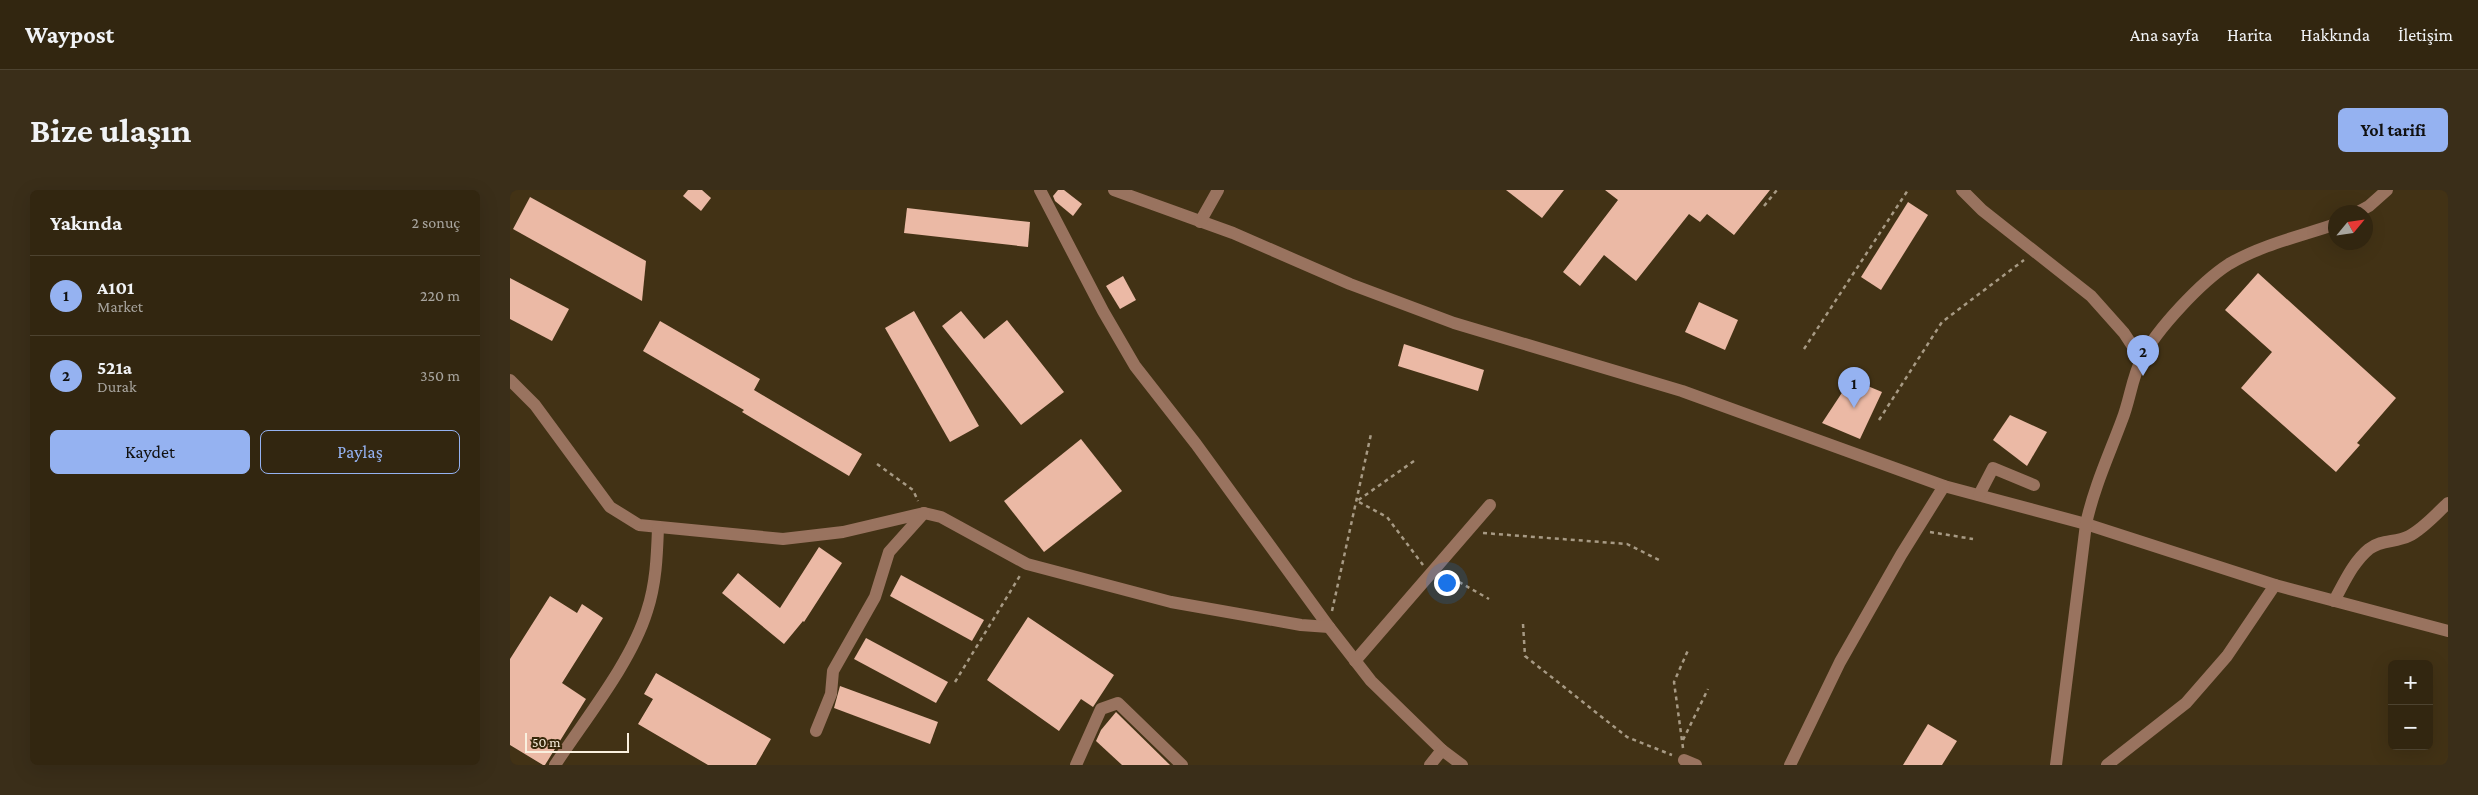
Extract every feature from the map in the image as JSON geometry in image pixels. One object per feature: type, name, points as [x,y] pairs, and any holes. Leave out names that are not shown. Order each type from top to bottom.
[{"type":"street","points":[[1040,190],[1103,311],[1135,366],[1196,444],[1355,661],[1371,680],[1442,750],[1462,765]]},
{"type":"street","points":[[1114,190],[1233,233],[1350,284],[1454,323],[1682,391],[1944,486],[2086,524],[2275,585],[2448,631]]},
{"type":"street","points":[[1200,222],[1218,190]]},
{"type":"street","points":[[1962,190],[1982,210],[2091,296],[2124,333],[2142,359]]},
{"type":"street","points":[[2370,205],[2387,190]]},
{"type":"street","points":[[2056,765],[2086,524],[2094,489],[2123,419],[2142,359],[2169,320],[2197,289],[2229,264],[2260,250],[2328,227]]},
{"type":"street","points":[[510,380],[535,405],[610,507],[639,525],[784,539],[843,532],[924,513],[941,517],[1027,564],[1171,602],[1301,625],[1329,627]]},
{"type":"street","points":[[1979,495],[1993,468],[2034,485]]},
{"type":"street","points":[[1790,765],[1840,662],[1944,486]]},
{"type":"street","points":[[2334,601],[2357,562],[2370,548],[2383,540],[2403,538],[2415,533],[2448,503]]},
{"type":"street","points":[[1355,661],[1490,504]]},
{"type":"street","points":[[816,731],[831,694],[833,671],[875,597],[888,552],[924,513]]},
{"type":"street","points":[[555,765],[628,654],[647,612],[657,568],[658,528]]},
{"type":"street","points":[[2106,765],[2186,702],[2227,656],[2275,585]]},
{"type":"street","points":[[1076,765],[1101,709],[1118,703],[1182,765]]},
{"type":"street","points":[[1430,765],[1442,750]]},
{"type":"path","points":[[1764,206],[1777,190]]},
{"type":"path","points":[[1804,350],[1908,190]]},
{"type":"path","points":[[1879,420],[1942,322],[2035,251]]},
{"type":"path","points":[[1329,627],[1371,434]]},
{"type":"path","points":[[1357,500],[1414,461]]},
{"type":"path","points":[[877,464],[913,490],[924,513]]},
{"type":"path","points":[[1357,500],[1387,517],[1432,571],[1489,599]]},
{"type":"path","points":[[1917,530],[1973,539]]},
{"type":"path","points":[[1466,532],[1627,544],[1662,561]]},
{"type":"path","points":[[955,682],[1027,564]]},
{"type":"path","points":[[1522,624],[1525,656],[1627,737],[1690,762]]},
{"type":"path","points":[[1689,648],[1674,682],[1682,741],[1690,762]]},
{"type":"path","points":[[1682,741],[1708,689]]},
{"type":"building","points":[[688,190],[702,190],[711,198],[701,211],[683,196]]},
{"type":"building","points":[[1058,190],[1064,190],[1082,204],[1073,216],[1055,201],[1053,196]]},
{"type":"building","points":[[1506,190],[1564,190],[1542,218]]},
{"type":"building","points":[[1605,190],[1770,190],[1734,235],[1707,214],[1700,222],[1689,214],[1636,281],[1604,255],[1580,286],[1563,272],[1618,200]]},
{"type":"building","points":[[530,197],[646,261],[642,301],[513,229]]},
{"type":"building","points":[[1908,202],[1928,215],[1881,290],[1861,277]]},
{"type":"building","points":[[907,208],[1030,222],[1028,247],[904,233]]},
{"type":"building","points":[[2258,273],[2396,398],[2357,443],[2360,445],[2336,472],[2241,388],[2272,352],[2225,310]]},
{"type":"building","points":[[1123,276],[1136,300],[1120,309],[1106,286]]},
{"type":"building","points":[[510,278],[569,309],[552,341],[510,319]]},
{"type":"building","points":[[1699,302],[1738,320],[1725,350],[1685,332]]},
{"type":"building","points":[[914,311],[979,426],[950,442],[885,328]]},
{"type":"building","points":[[961,311],[984,339],[1007,320],[1064,392],[1021,425],[942,326]]},
{"type":"building","points":[[660,321],[760,379],[754,390],[862,454],[849,476],[742,412],[744,410],[643,351]]},
{"type":"building","points":[[1404,344],[1484,370],[1478,391],[1398,366]]},
{"type":"building","points":[[1851,379],[1882,392],[1860,439],[1822,423]]},
{"type":"building","points":[[2010,415],[2047,432],[2027,466],[1993,440]]},
{"type":"building","points":[[1081,439],[1122,491],[1044,552],[1004,501]]},
{"type":"building","points":[[819,547],[842,563],[804,622],[784,644],[722,593],[738,573],[780,608]]},
{"type":"building","points":[[901,575],[984,620],[972,641],[890,596]]},
{"type":"building","points":[[550,596],[577,613],[582,604],[603,618],[562,683],[586,699],[545,765],[543,765],[510,745],[510,659]]},
{"type":"building","points":[[1028,617],[1114,675],[1093,707],[1081,699],[1059,731],[987,680]]},
{"type":"building","points":[[866,638],[948,682],[936,703],[854,659]]},
{"type":"building","points":[[656,673],[771,739],[756,765],[708,765],[638,724],[653,699],[644,694]]},
{"type":"building","points":[[840,686],[938,722],[930,744],[834,708]]},
{"type":"building","points":[[1116,712],[1170,765],[1122,765],[1096,741],[1101,730]]},
{"type":"building","points":[[1928,724],[1957,741],[1942,765],[1903,765]]},
{"type":"place","name":"521a","points":[[2143,376]]},
{"type":"place","name":"A101","points":[[1854,408]]}]
